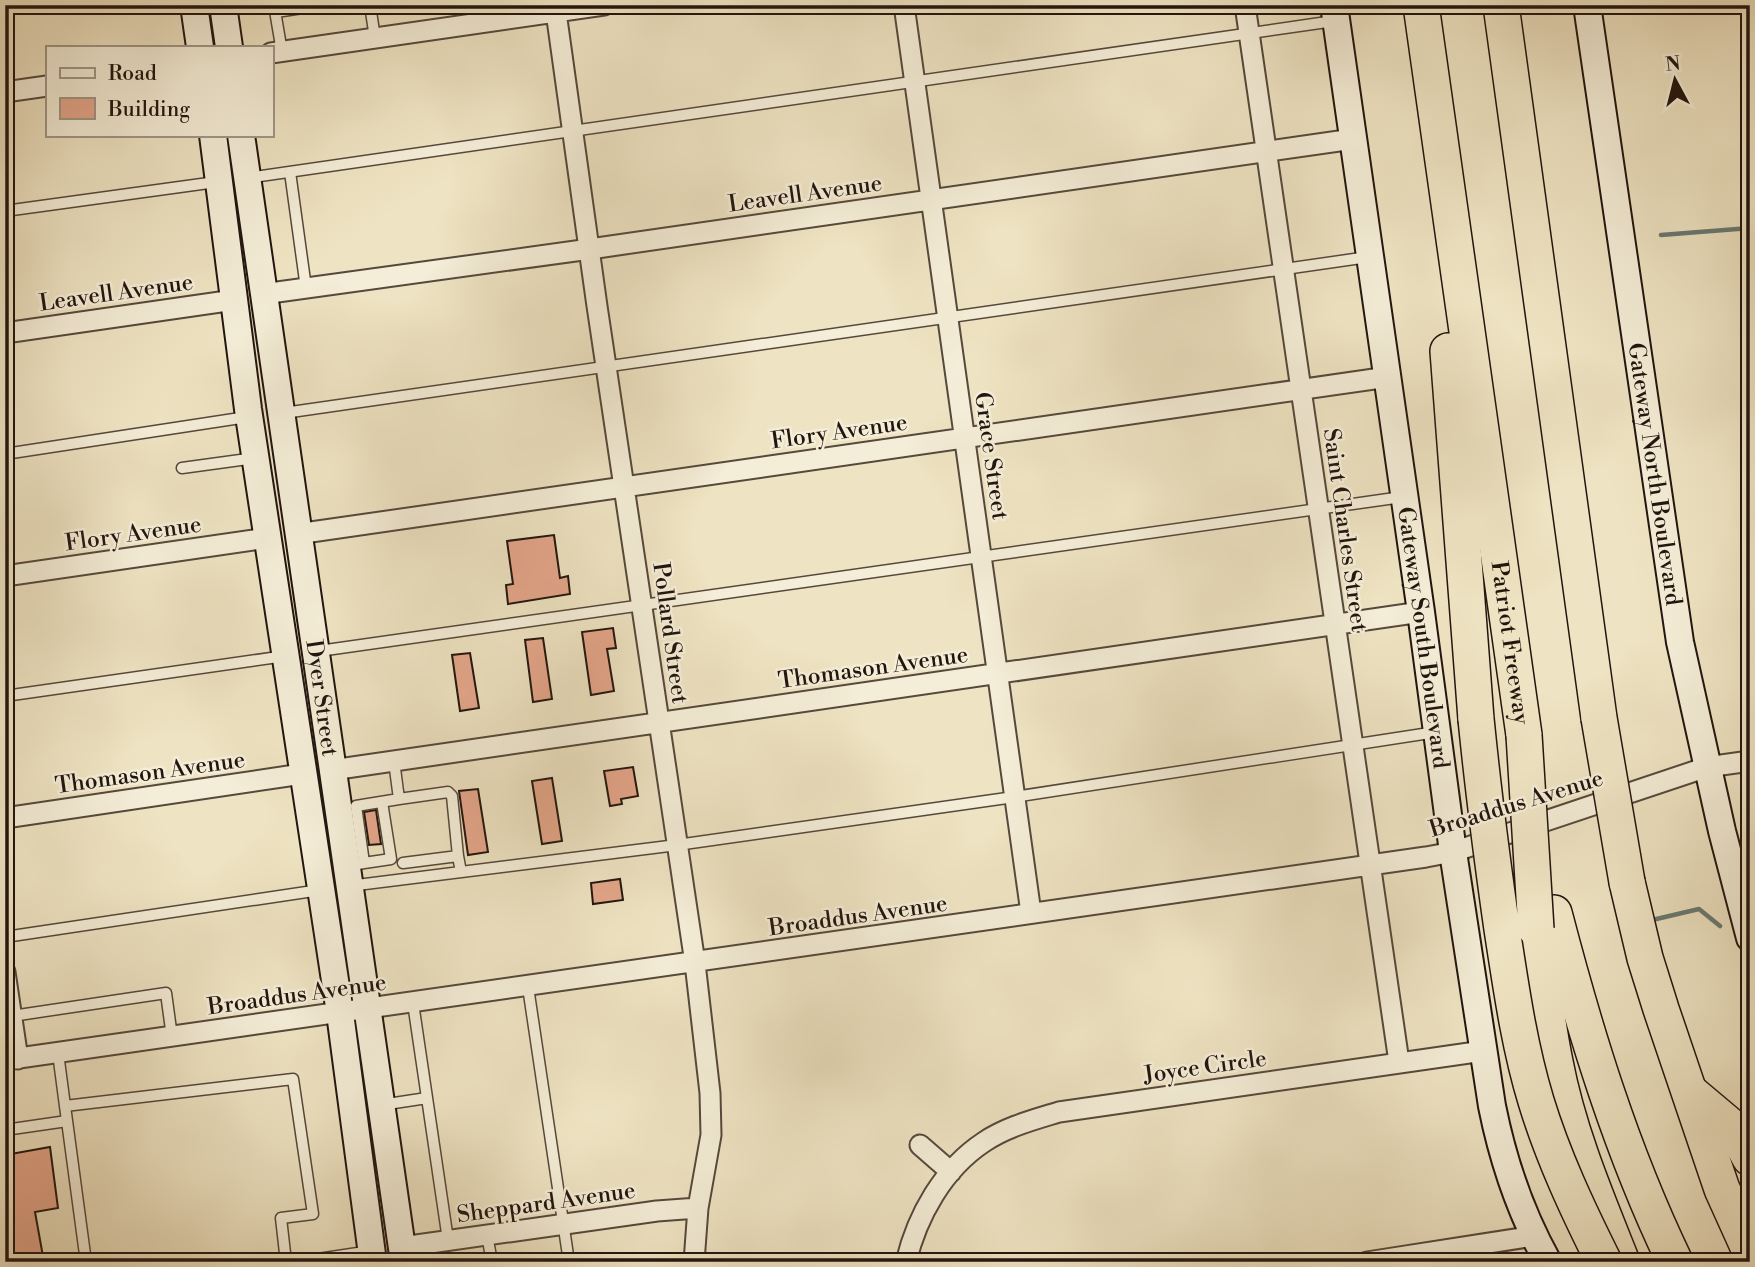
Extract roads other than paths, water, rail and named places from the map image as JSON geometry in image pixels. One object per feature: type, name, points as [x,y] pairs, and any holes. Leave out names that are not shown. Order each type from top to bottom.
[{"type":"highway","points":[[1421,5],[1476,719],[1511,992],[1536,1101],[1556,1158],[1604,1262]]},
{"type":"highway","name":"Patriot Freeway","points":[[1421,5],[1524,735],[1545,921]]},
{"type":"highway","points":[[1501,5],[1599,718],[1628,882],[1645,958],[1722,1189],[1750,1251]]},
{"type":"highway","points":[[1545,921],[1555,1064],[1589,1179],[1622,1262]]},
{"type":"highway","points":[[1545,921],[1639,1181],[1675,1262]]},
{"type":"highway","points":[[1690,1092],[1734,1129],[1750,1158]]},
{"type":"main road","points":[[194,5],[200,46]]},
{"type":"main road","points":[[223,5],[229,46]]},
{"type":"main road","name":"Gateway North Boulevard","points":[[1587,5],[1680,642],[1736,892],[1750,938]]},
{"type":"main road","name":"Gateway South Boulevard","points":[[1335,13],[1422,612],[1453,852],[1497,1136],[1514,1187],[1548,1262]]},
{"type":"main road","name":"Dyer Street","points":[[213,136],[248,413],[302,775],[340,1013],[388,1257]]},
{"type":"main road","name":"Dyer Street","points":[[241,136],[332,770],[349,823],[367,1009],[381,1105],[388,1257]]},
{"type":"main road","points":[[248,413],[260,420],[265,438],[277,519],[284,527],[298,534]]},
{"type":"main road","points":[[267,538],[279,544],[284,553],[298,618],[313,642]]},
{"type":"street","points":[[276,52],[553,10],[604,5]]},
{"type":"street","name":"Grace Street","points":[[904,5],[1031,913]]},
{"type":"street","name":"Saint Charles Street","points":[[1245,5],[1399,1062]]},
{"type":"street","name":"Pollard Street","points":[[553,10],[626,487],[695,963],[710,1093],[711,1135],[698,1208],[694,1262]]},
{"type":"street","points":[[5,92],[46,86]]},
{"type":"street","name":"Leavell Avenue","points":[[263,293],[590,249],[1353,139]]},
{"type":"street","name":"Leavell Avenue","points":[[5,333],[234,300]]},
{"type":"street","name":"Flory Avenue","points":[[298,534],[1388,377]]},
{"type":"street","name":"Flory Avenue","points":[[5,576],[267,538]]},
{"type":"street","name":"Thomason Avenue","points":[[332,770],[1422,612]]},
{"type":"street","name":"Broaddus Avenue","points":[[11,1059],[528,987],[1453,852],[1707,767],[1750,761]]},
{"type":"street","name":"Thomason Avenue","points":[[5,818],[302,775]]},
{"type":"street","points":[[5,972],[12,1016],[11,1059]]},
{"type":"street","name":"Joyce Circle","points":[[906,1262],[916,1228],[928,1203],[951,1172],[969,1154],[1000,1132],[1024,1122],[1059,1112],[1483,1051]]},
{"type":"street","points":[[920,1145],[951,1172]]},
{"type":"street","name":"Sheppard Avenue","points":[[388,1257],[448,1240],[657,1211],[698,1208]]},
{"type":"street","points":[[1367,1262],[1534,1236]]},
{"type":"lane","points":[[276,52],[275,9],[322,5]]},
{"type":"lane","points":[[370,5],[375,38]]},
{"type":"lane","points":[[247,178],[1249,33],[1335,13]]},
{"type":"lane","points":[[290,172],[306,288]]},
{"type":"lane","points":[[5,211],[219,181]]},
{"type":"lane","points":[[280,414],[1371,257]]},
{"type":"lane","points":[[5,454],[248,413]]},
{"type":"lane","points":[[182,468],[255,458]]},
{"type":"lane","points":[[313,642],[642,605],[1405,496]]},
{"type":"lane","points":[[5,696],[286,656]]},
{"type":"lane","points":[[353,872],[406,879],[677,845],[1437,732]]},
{"type":"lane","points":[[394,761],[399,799]]},
{"type":"lane","points":[[349,823],[356,806],[448,792],[452,796],[461,872]]},
{"type":"lane","points":[[382,802],[391,859]]},
{"type":"lane","points":[[353,872],[391,859],[403,863],[458,856]]},
{"type":"lane","points":[[403,863],[406,879]]},
{"type":"lane","points":[[5,937],[320,890]]},
{"type":"lane","points":[[528,987],[569,1262]]},
{"type":"lane","points":[[12,1016],[166,993],[172,1037]]},
{"type":"lane","points":[[412,1003],[448,1240]]},
{"type":"lane","points":[[58,1053],[86,1262]]},
{"type":"lane","points":[[65,1106],[293,1079],[313,1214],[281,1218],[286,1262]]},
{"type":"lane","points":[[381,1105],[427,1098]]},
{"type":"lane","points":[[5,1130],[67,1121]]},
{"type":"lane","points":[[487,1235],[492,1262]]},
{"type":"lane","points":[[298,1262],[388,1257]]},
{"type":"waterway","points":[[1661,235],[1750,228]]},
{"type":"waterway","points":[[1648,921],[1699,909],[1720,926]]}]
